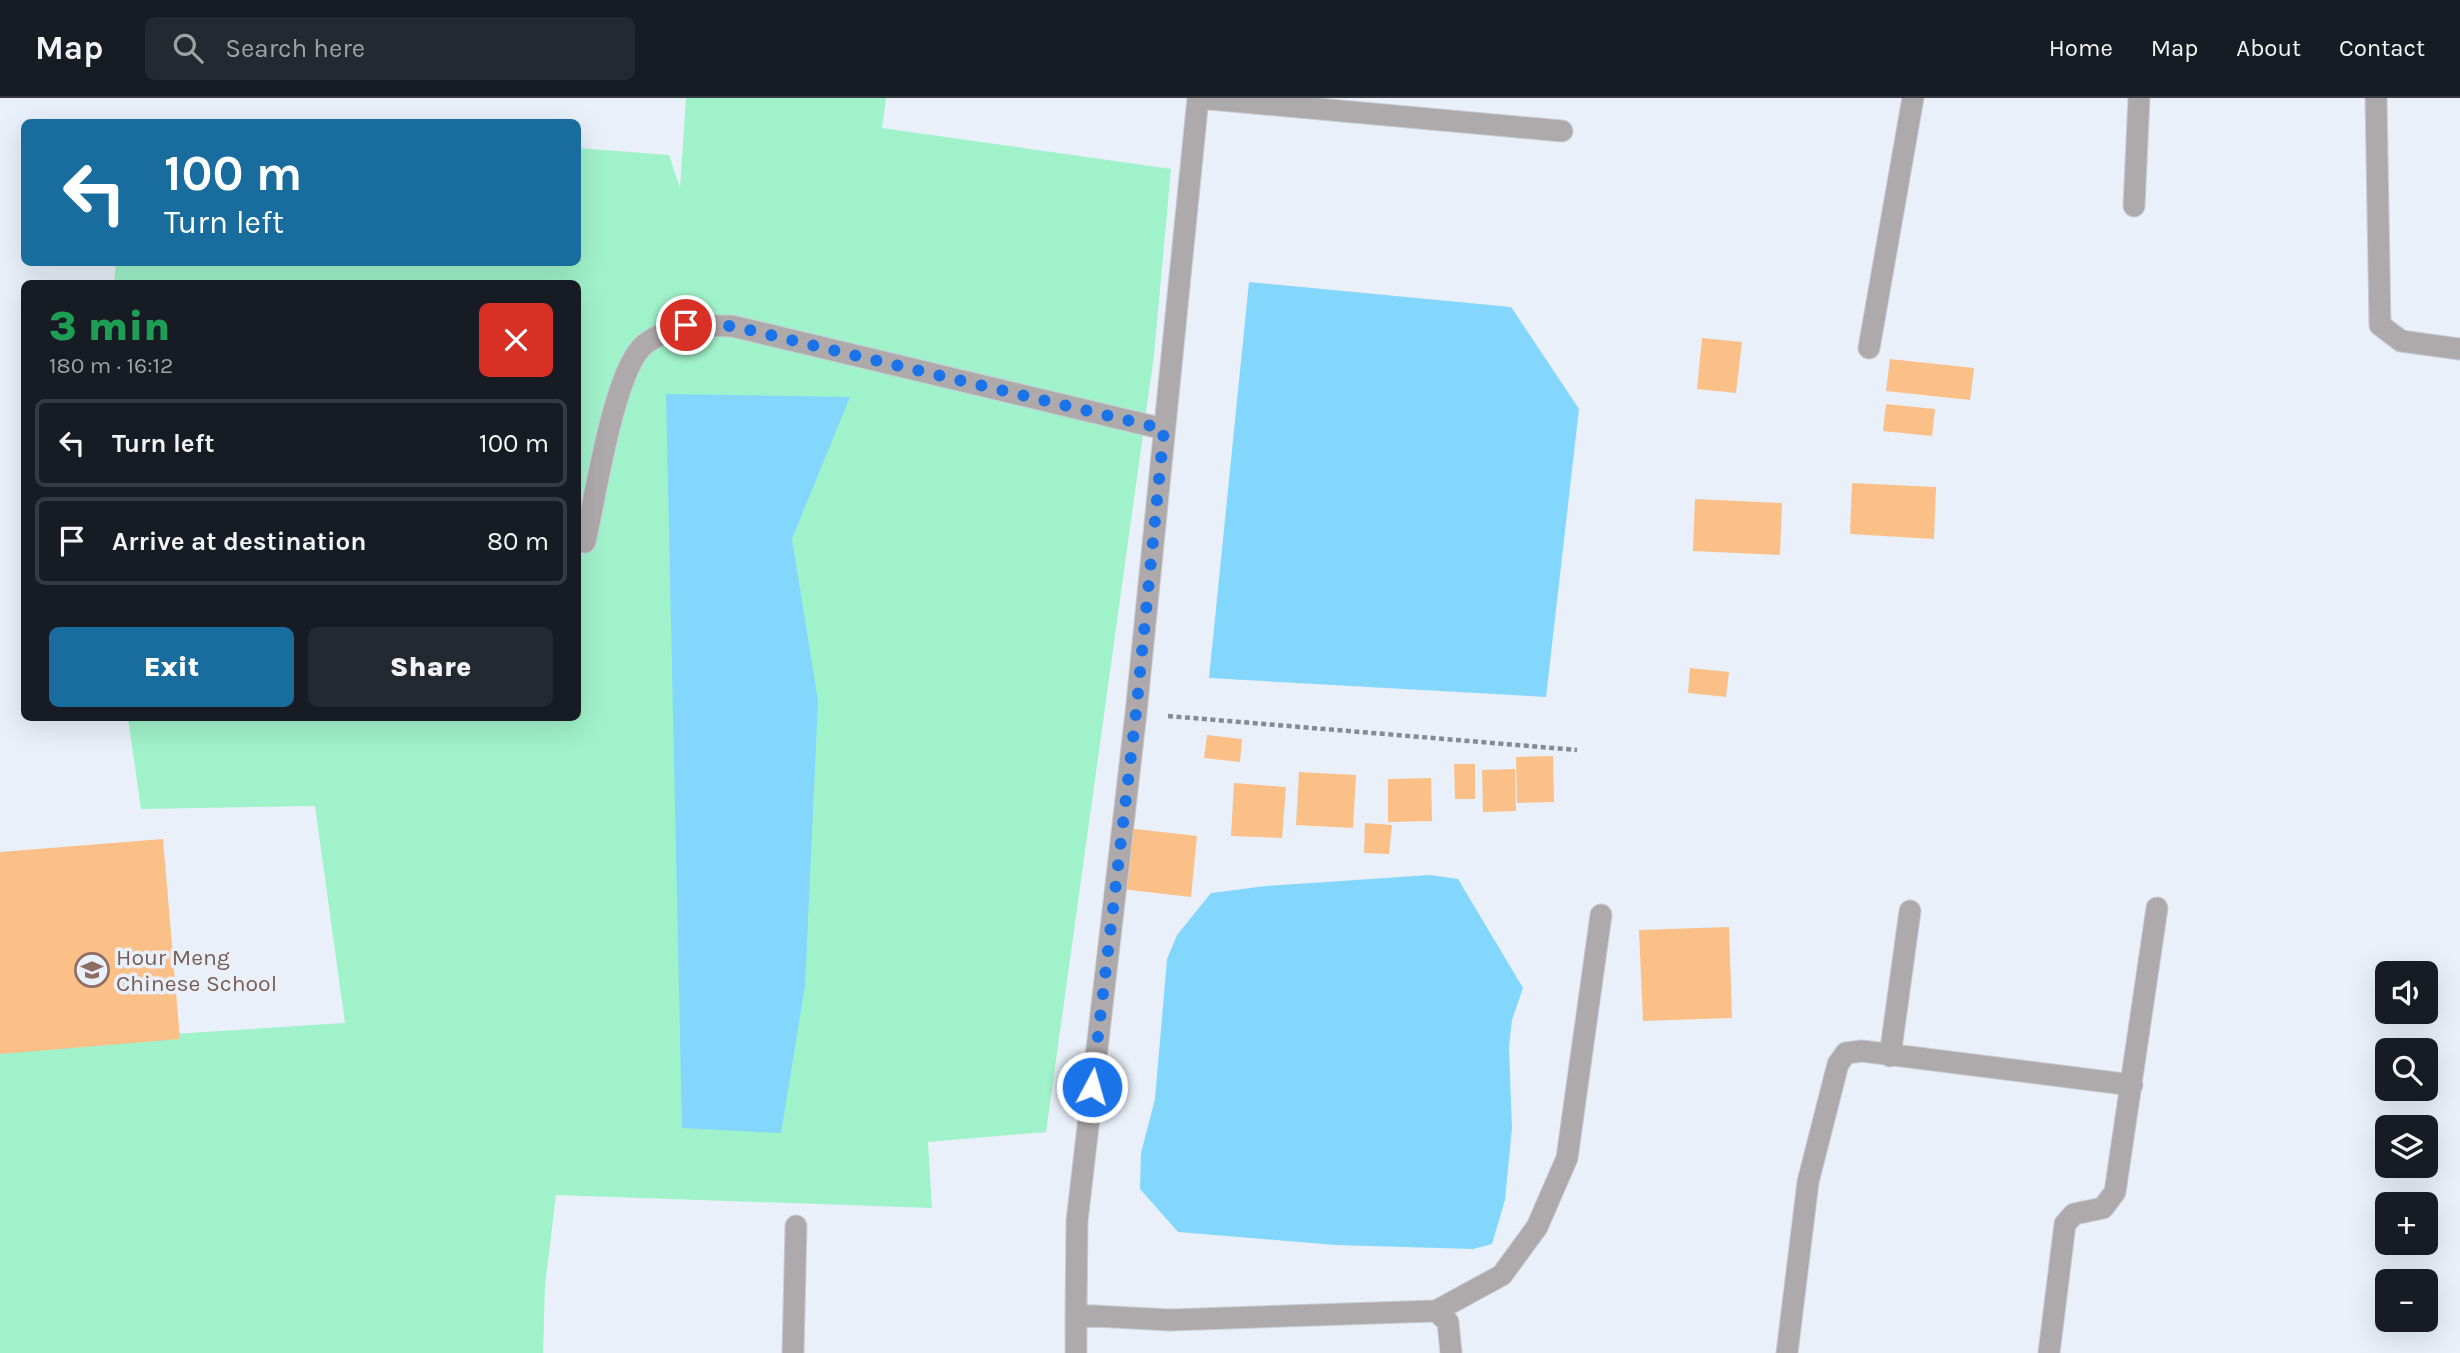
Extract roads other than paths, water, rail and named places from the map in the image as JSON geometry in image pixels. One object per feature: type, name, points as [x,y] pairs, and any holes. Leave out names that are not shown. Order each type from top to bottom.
[{"type":"street","points":[[1076,1353],[1077,1221],[1136,713],[1198,98],[1562,131]]},
{"type":"street","points":[[1870,348],[1913,98]]},
{"type":"street","points":[[2134,206],[2139,98]]},
{"type":"street","points":[[2376,98],[2380,325],[2401,341],[2460,349]]},
{"type":"street","points":[[586,542],[621,384],[644,345],[686,325],[732,326],[1164,429]]},
{"type":"street","points":[[2049,1353],[2065,1224],[2074,1214],[2103,1208],[2115,1192],[2157,908]]},
{"type":"street","points":[[1890,1056],[1910,911]]},
{"type":"street","points":[[1076,1315],[1170,1320],[1436,1311],[1502,1276],[1537,1227],[1567,1158],[1601,915]]},
{"type":"street","points":[[1787,1353],[1808,1182],[1838,1064],[1846,1053],[2132,1085]]},
{"type":"street","points":[[793,1353],[796,1226]]},
{"type":"street","points":[[1436,1311],[1448,1322],[1451,1353]]},
{"type":"water","points":[[1249,282],[1511,307],[1579,409],[1546,697],[1209,678]]},
{"type":"water","points":[[666,394],[850,397],[792,539],[818,701],[805,986],[781,1133],[682,1128]]},
{"type":"water","points":[[1430,875],[1458,879],[1523,988],[1512,1020],[1509,1046],[1512,1128],[1505,1200],[1492,1244],[1473,1249],[1335,1245],[1178,1232],[1140,1189],[1141,1153],[1155,1099],[1167,959],[1177,935],[1211,893],[1266,886]]},
{"type":"place","name":"Hour Meng Chinese School","points":[[92,970]]}]
